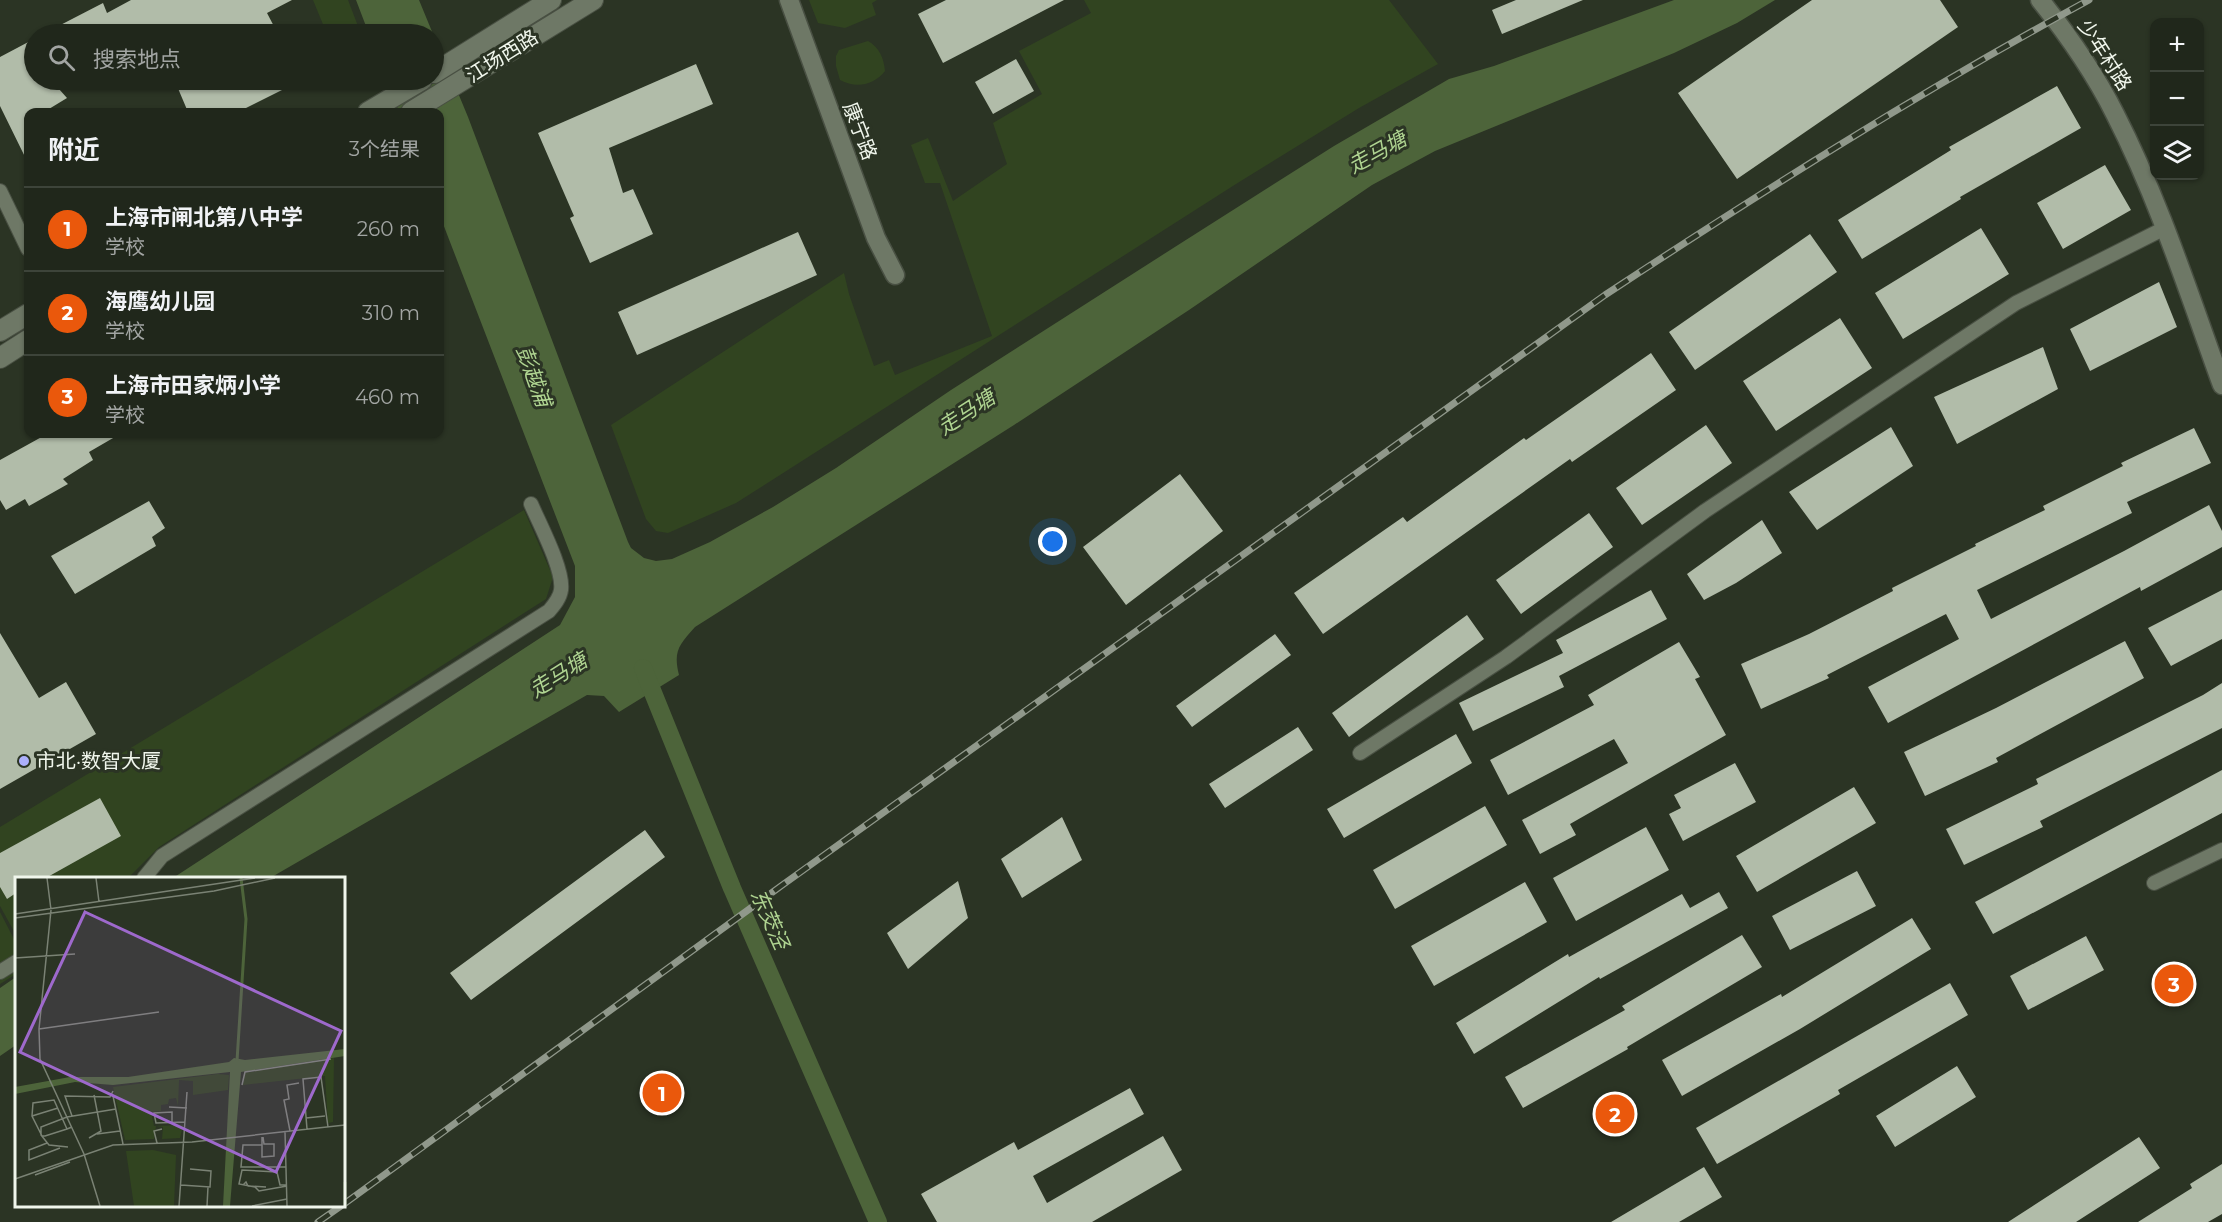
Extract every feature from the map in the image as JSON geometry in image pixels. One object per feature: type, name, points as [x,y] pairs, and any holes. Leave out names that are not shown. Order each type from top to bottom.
[{"type":"main road","name":"江场西路","points":[[444,67],[551,0]]},
{"type":"main road","name":"江场西路","points":[[417,108],[593,0]]},
{"type":"main road","points":[[375,108],[406,90]]},
{"type":"main road","points":[[0,331],[24,316]]},
{"type":"main road","points":[[0,358],[24,343]]},
{"type":"street","name":"康宁路","points":[[789,0],[876,238],[895,275]]},
{"type":"street","name":"少年村路","points":[[2040,0],[2055,19],[2114,112],[2132,148],[2165,228],[2222,385]]},
{"type":"street","points":[[0,191],[24,241]]},
{"type":"street","points":[[1360,753],[1506,657],[1705,511],[2016,303],[2165,228]]},
{"type":"street","points":[[146,877],[162,856],[549,611],[557,602],[561,590],[560,571],[531,504]]},
{"type":"street","points":[[2154,883],[2222,850]]},
{"type":"street","points":[[0,972],[15,963]]},
{"type":"shaded area","points":[[313,0],[348,0],[357,24],[323,24]]},
{"type":"shaded area","points":[[809,0],[877,0],[872,3],[876,15],[845,28],[818,23]]},
{"type":"shaded area","points":[[1084,0],[1389,0],[1438,64],[1359,108],[1236,184],[736,503],[668,533],[656,531],[646,519],[611,425],[844,273],[874,366],[889,360],[895,375],[992,336],[940,183],[925,183],[911,145],[928,138],[953,201],[1007,164],[993,123],[1042,94],[1019,51],[1091,13]]},
{"type":"shaded area","points":[[868,41],[880,53],[885,71],[876,80],[864,84],[846,83],[840,80],[836,66],[836,56],[839,50]]},
{"type":"shaded area","points":[[524,510],[553,577],[546,599],[159,847],[129,877],[15,877],[15,933],[0,906],[0,827]]},
{"type":"shaded area","points":[[0,912],[15,941],[15,975],[0,984]]},
{"type":"water","points":[[356,0],[419,0],[429,24],[365,24]]},
{"type":"water","points":[[1674,0],[1775,0],[1737,23],[1674,53],[1435,151],[1372,185],[1189,310],[1014,425],[695,627],[677,654],[679,675],[619,712],[604,696],[587,695],[272,877],[175,877],[560,625],[575,597],[575,566],[444,226],[444,108],[398,108],[391,90],[444,90],[444,59],[468,117],[628,542],[631,548],[644,558],[656,561],[672,559],[710,542],[773,507],[836,468],[951,390],[1334,146],[1449,79],[1494,66]]},
{"type":"water","points":[[15,978],[15,1046],[0,1056],[0,988]]},
{"type":"building","points":[[131,0],[292,0],[267,13],[273,24],[62,24],[103,3],[107,13]]},
{"type":"building","points":[[946,0],[1064,0],[943,63],[918,14]]},
{"type":"building","points":[[1516,0],[1583,0],[1502,34],[1492,10]]},
{"type":"building","points":[[1812,0],[1940,0],[1958,27],[1737,179],[1678,93]]},
{"type":"building","points":[[24,44],[24,90],[60,90],[67,98],[51,108],[24,108],[24,155],[0,106],[0,57]]},
{"type":"building","points":[[1016,59],[1034,91],[993,114],[975,82]]},
{"type":"building","points":[[696,64],[713,104],[609,148],[623,193],[633,189],[653,234],[590,263],[570,218],[574,216],[538,133]]},
{"type":"building","points":[[2057,86],[2081,128],[1960,197],[1961,199],[1862,259],[1838,220],[1951,150],[1949,147]]},
{"type":"building","points":[[179,90],[282,90],[246,108],[186,108]]},
{"type":"building","points":[[2105,165],[2131,210],[2063,249],[2037,203]]},
{"type":"building","points":[[1981,228],[2009,274],[1903,339],[1875,293]]},
{"type":"building","points":[[798,232],[817,275],[637,355],[618,312]]},
{"type":"building","points":[[1810,234],[1837,272],[1695,370],[1669,332]]},
{"type":"building","points":[[2159,282],[2177,327],[2090,371],[2070,329]]},
{"type":"building","points":[[1840,318],[1872,368],[1776,431],[1743,381]]},
{"type":"building","points":[[2043,347],[2058,389],[1957,444],[1934,397]]},
{"type":"building","points":[[1651,353],[1676,390],[1572,462],[1570,459],[1323,634],[1294,593],[1403,517],[1407,522],[1524,438],[1526,440]]},
{"type":"building","points":[[1706,425],[1732,463],[1642,525],[1616,488]]},
{"type":"building","points":[[1891,427],[1913,466],[1817,530],[1789,492]]},
{"type":"building","points":[[2194,428],[2211,463],[2127,502],[2132,513],[1977,590],[1991,619],[2209,505],[2222,531],[2222,547],[2141,591],[2140,587],[1888,723],[1868,687],[1959,639],[1946,614],[1827,675],[1829,678],[1761,709],[1741,664],[1809,634],[1893,591],[1892,588],[2045,510],[2043,506],[2123,466],[2121,463]]},
{"type":"building","points":[[40,438],[113,438],[89,452],[93,460],[63,479],[68,484],[29,506],[25,499],[6,510],[0,500],[0,460]]},
{"type":"building","points":[[1180,474],[1223,531],[1126,605],[1083,547]]},
{"type":"building","points":[[149,501],[165,528],[152,537],[156,546],[75,594],[51,556]]},
{"type":"building","points":[[1589,513],[1613,547],[1521,614],[1496,580]]},
{"type":"building","points":[[1762,520],[1782,553],[1736,583],[1704,600],[1687,574]]},
{"type":"building","points":[[1651,590],[1667,619],[1559,676],[1564,687],[1473,731],[1459,703],[1563,653],[1556,640]]},
{"type":"building","points":[[2222,590],[2222,639],[2171,666],[2148,628]]},
{"type":"building","points":[[1467,615],[1484,639],[1349,737],[1332,713]]},
{"type":"building","name":"市北·数智大厦","points":[[0,633],[39,698],[66,682],[96,734],[0,789]]},
{"type":"building","points":[[1275,634],[1291,655],[1192,727],[1176,706]]},
{"type":"building","points":[[2125,641],[2144,678],[1996,758],[1998,762],[1925,796],[1904,752],[1996,708]]},
{"type":"building","points":[[1679,642],[1700,677],[1695,679],[1726,735],[1570,824],[1576,835],[1540,854],[1522,820],[1628,763],[1614,739],[1508,795],[1490,760],[1594,705],[1588,695]]},
{"type":"building","points":[[2222,683],[2222,728],[2040,821],[2043,827],[1964,865],[1946,829],[2038,784],[2036,779],[2203,695]]},
{"type":"building","points":[[1298,727],[1313,750],[1225,808],[1209,784]]},
{"type":"building","points":[[1456,734],[1472,763],[1344,838],[1327,809]]},
{"type":"building","points":[[1735,763],[1756,802],[1683,841],[1669,814],[1681,808],[1674,795]]},
{"type":"building","points":[[2222,770],[2222,813],[1993,934],[1975,902]]},
{"type":"building","points":[[1854,787],[1876,823],[1757,892],[1736,856]]},
{"type":"building","points":[[100,798],[121,836],[48,877],[15,877],[15,894],[7,899],[0,887],[0,853]]},
{"type":"building","points":[[1485,806],[1507,845],[1395,909],[1373,870]]},
{"type":"building","points":[[1062,817],[1082,860],[1022,898],[1001,859]]},
{"type":"building","points":[[1646,827],[1669,870],[1576,921],[1553,878]]},
{"type":"building","points":[[645,830],[665,857],[471,1000],[450,973]]},
{"type":"building","points":[[1857,871],[1876,906],[1790,950],[1772,916]]},
{"type":"building","points":[[958,881],[968,918],[908,969],[887,933]]},
{"type":"building","points":[[1525,882],[1547,922],[1434,986],[1411,946]]},
{"type":"building","points":[[1719,892],[1728,908],[1600,979],[1599,977],[1474,1054],[1456,1023],[1568,954],[1569,957],[1682,894],[1690,908]]},
{"type":"building","points":[[1912,918],[1931,949],[1800,1029],[1682,1096],[1662,1060],[1781,994],[1782,997]]},
{"type":"building","points":[[1742,935],[1762,967],[1627,1047],[1628,1049],[1523,1108],[1505,1077],[1625,1010],[1622,1006]]},
{"type":"building","points":[[2086,936],[2104,970],[2028,1010],[2010,976]]},
{"type":"building","points":[[1950,983],[1968,1015],[1838,1090],[1840,1094],[1717,1164],[1696,1128]]},
{"type":"building","points":[[1957,1066],[1976,1097],[1895,1147],[1876,1116]]},
{"type":"building","points":[[1130,1088],[1144,1114],[1033,1176],[1047,1203],[1163,1136],[1182,1170],[1092,1222],[937,1222],[921,1194],[1014,1142],[1018,1150]]},
{"type":"building","points":[[2139,1137],[2160,1168],[2076,1222],[2008,1222]]},
{"type":"building","points":[[2222,1164],[2222,1214],[2208,1222],[2138,1222],[2192,1188],[2190,1184]]},
{"type":"building","points":[[1704,1167],[1722,1197],[1679,1222],[1611,1222]]},
{"type":"waterway","name":"东茭泾","points":[[643,668],[732,888],[878,1222]]},
{"type":"railway","points":[[345,1203],[781,886],[1605,295],[1844,142],[1966,69],[2089,0]]},
{"type":"railway","points":[[318,1222],[340,1207]]},
{"type":"place","name":"市北·数智大厦","points":[[24,761]]},
{"type":"place","name":"上海市田家炳小学","points":[[2174,984]]},
{"type":"place","name":"上海市闸北第八中学","points":[[662,1093]]},
{"type":"place","name":"海鹰幼儿园","points":[[1615,1114]]},
{"type":"water label","name":"走马塘","points":[[1377,152]]},
{"type":"water label","name":"彭越浦","points":[[534,376]]},
{"type":"water label","name":"走马塘","points":[[966,412]]},
{"type":"water label","name":"走马塘","points":[[558,675]]}]
